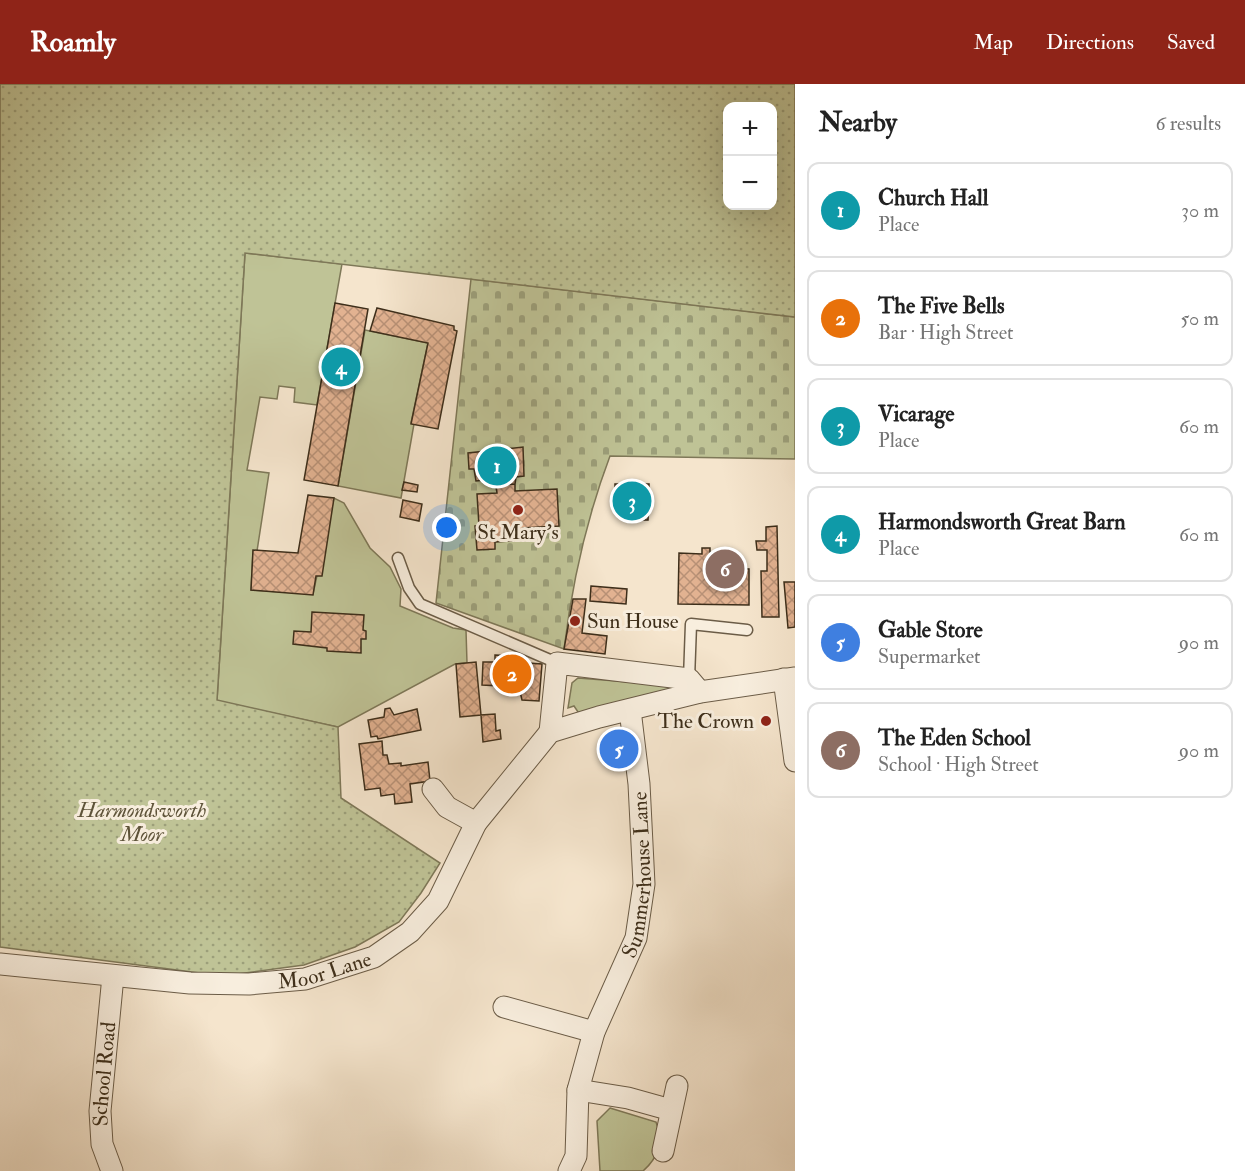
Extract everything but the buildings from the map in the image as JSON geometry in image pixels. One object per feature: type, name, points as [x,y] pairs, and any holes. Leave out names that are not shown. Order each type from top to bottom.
[{"type":"street","points":[[695,686],[545,738],[557,663],[695,686],[790,678],[795,760]]},
{"type":"street","name":"Summerhouse Lane","points":[[569,1171],[576,1156],[578,1090],[594,1032],[636,938],[644,884],[639,784],[630,710]]},
{"type":"street","name":"Moor Lane","points":[[0,963],[190,983],[249,984],[305,979],[374,957],[410,932],[438,901],[476,823],[545,738]]},
{"type":"street","points":[[433,789],[447,807],[476,823]]},
{"type":"street","name":"School Road","points":[[112,976],[100,1111],[102,1144],[112,1171]]},
{"type":"street","points":[[504,1006],[594,1032]]},
{"type":"street","points":[[663,1151],[677,1086]]},
{"type":"street","points":[[578,1090],[628,1098],[671,1110]]},
{"type":"lane","points":[[398,558],[409,588],[420,604],[557,663]]},
{"type":"lane","points":[[695,686],[691,624],[747,630]]},
{"type":"green space","name":"Harmondsworth Moor","points":[[0,84],[795,84],[795,317],[245,253],[217,700],[338,727],[341,798],[440,863],[399,922],[355,947],[304,965],[223,976],[0,947]]},
{"type":"green space","points":[[245,253],[342,264],[317,405],[294,402],[295,388],[279,386],[277,399],[260,397],[247,470],[269,473],[257,551],[253,551],[251,590],[313,594],[334,498],[344,503],[370,548],[390,567],[401,589],[400,606],[453,628],[466,630],[467,663],[455,664],[338,727],[217,701]]},
{"type":"green space","points":[[471,279],[795,317],[795,459],[610,456],[581,551],[564,649],[436,603]]},
{"type":"green space","points":[[365,330],[428,343],[411,423],[414,424],[401,498],[338,486]]},
{"type":"green space","points":[[578,678],[667,685],[670,689],[669,693],[580,715],[574,706],[568,708],[572,683]]},
{"type":"green space","points":[[610,1108],[656,1122],[659,1136],[658,1149],[653,1160],[643,1171],[600,1171],[597,1121]]},
{"type":"place","name":"Harmondsworth Great Barn","points":[[341,367]]},
{"type":"place","name":"Church Hall","points":[[497,466]]},
{"type":"place","name":"Vicarage","points":[[632,501]]},
{"type":"place","name":"St Mary's","points":[[518,510]]},
{"type":"place","name":"The Eden School","points":[[725,569]]},
{"type":"place","name":"Sun House","points":[[575,621]]},
{"type":"place","name":"The Five Bells","points":[[512,674]]},
{"type":"place","name":"The Crown","points":[[766,721]]},
{"type":"place","name":"Gable Store","points":[[619,749]]}]
